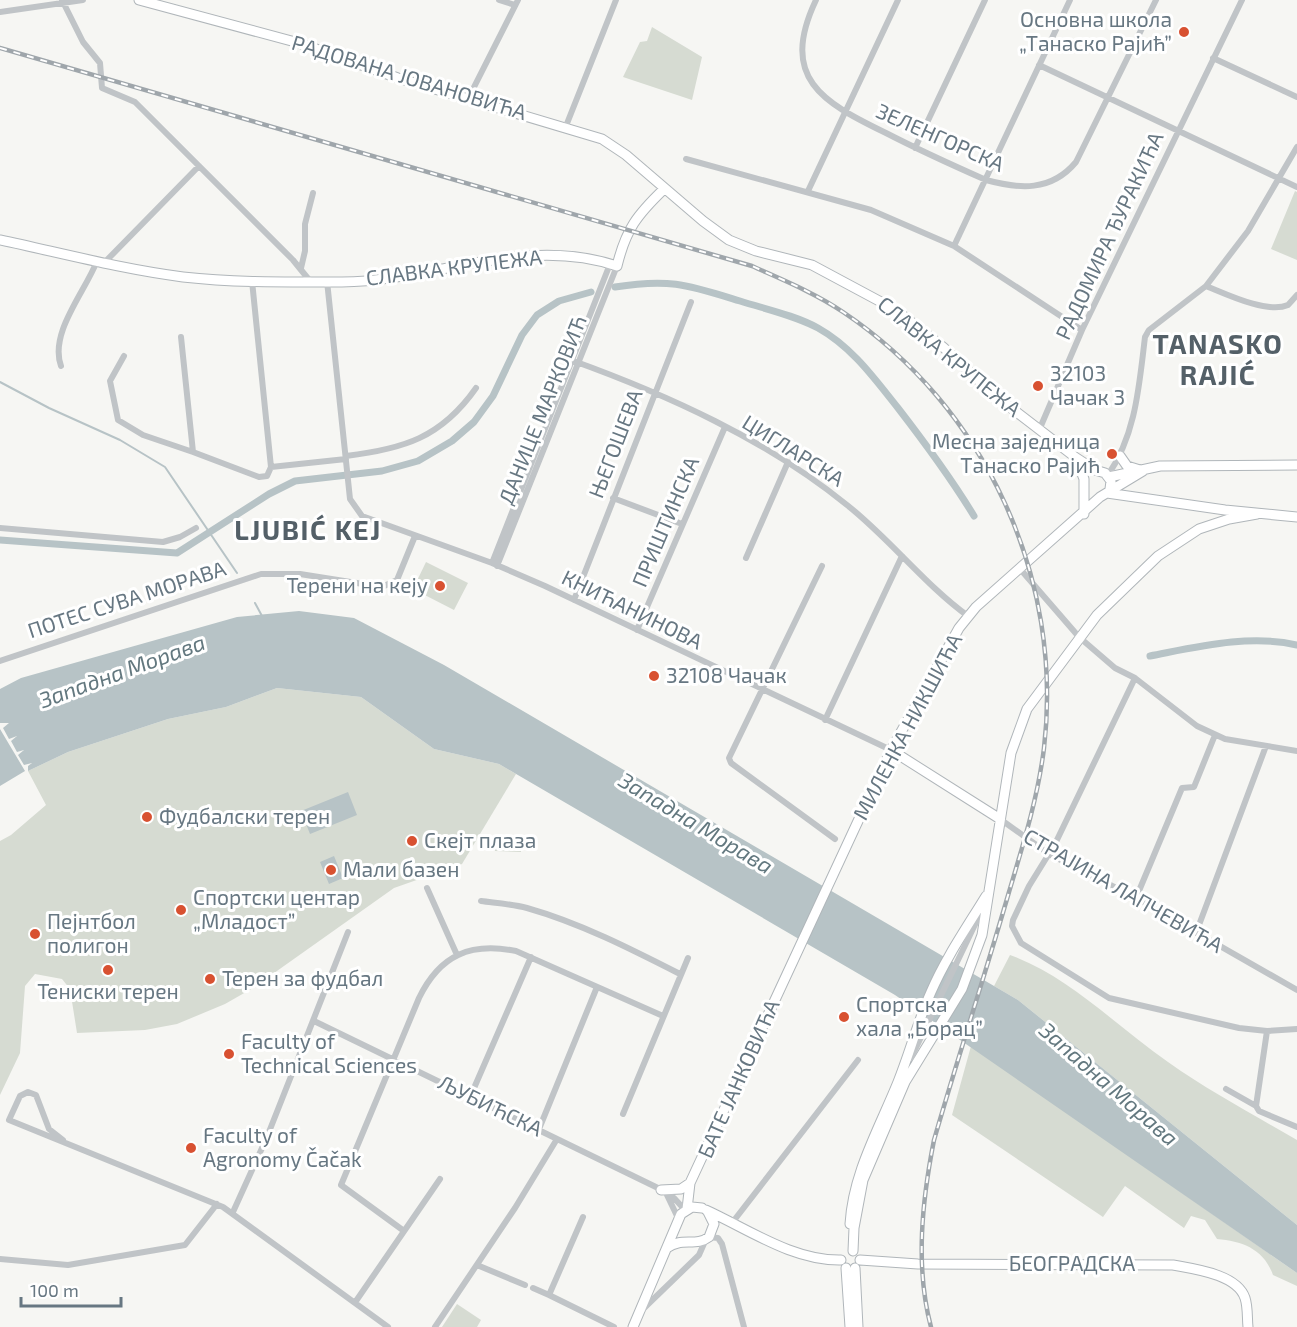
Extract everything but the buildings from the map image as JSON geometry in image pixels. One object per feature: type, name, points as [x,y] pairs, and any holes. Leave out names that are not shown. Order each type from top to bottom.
[{"type":"main road","name":"РАДОВАНА ЈОВАНОВИЋА","points":[[139,0],[154,2],[298,43],[398,78],[594,136],[615,147],[664,189]]},
{"type":"main road","points":[[614,265],[631,225],[664,189]]},
{"type":"main road","name":"СЛАВКА КРУПЕЖА","points":[[664,189],[712,229],[739,245],[812,265],[890,306],[924,330],[993,394],[1075,457],[1108,476]]},
{"type":"main road","name":"СЛАВКА КРУПЕЖА","points":[[0,240],[176,276],[252,281],[375,279],[523,256],[567,257],[614,265]]},
{"type":"main road","points":[[1120,456],[1127,466],[1143,471]]},
{"type":"main road","points":[[1075,457],[1084,484],[1092,497],[1106,493],[1257,514],[1297,517]]},
{"type":"main road","points":[[1106,493],[1108,476],[1160,466],[1297,465]]},
{"type":"main road","points":[[1084,514],[1084,484],[1095,470]]},
{"type":"main road","name":"МИЛЕНКА НИКШИЋА","points":[[783,982],[891,750],[934,669],[968,616],[1106,493],[1143,471]]},
{"type":"main road","points":[[1202,507],[1208,516],[1204,527]]},
{"type":"main road","points":[[850,1327],[851,1251],[863,1180],[902,1081],[914,1032],[932,988],[981,912],[987,894],[1011,753],[1027,709],[1097,615],[1158,556],[1204,527],[1257,514]]},
{"type":"main road","name":"СТРАЈИНА ЛАПЧЕВИЋА","points":[[891,750],[1000,819]]},
{"type":"main road","points":[[902,1081],[962,989],[982,935],[981,912]]},
{"type":"main road","name":"БАТЕ ЈАНКОВИЋА","points":[[686,1209],[693,1180],[783,982]]},
{"type":"main road","points":[[663,1191],[675,1191],[693,1180]]},
{"type":"main road","name":"БАТЕ ЈАНКОВИЋА","points":[[693,1180],[693,1198],[704,1209]]},
{"type":"main road","points":[[633,1327],[664,1252],[686,1209],[704,1209],[808,1256],[850,1264]]},
{"type":"main road","points":[[704,1209],[713,1218],[710,1235]]},
{"type":"main road","points":[[678,1222],[681,1235],[689,1242]]},
{"type":"main road","points":[[664,1252],[675,1243],[698,1243],[724,1223],[732,1223]]},
{"type":"main road","points":[[851,1251],[850,1264],[858,1327]]},
{"type":"main road","name":"БЕОГРАДСКА","points":[[850,1264],[1173,1265],[1211,1274],[1237,1286],[1245,1297],[1248,1327]]},
{"type":"street","points":[[0,12],[62,1],[83,0]]},
{"type":"street","points":[[468,99],[517,3],[499,0]]},
{"type":"street","points":[[566,126],[616,0]]},
{"type":"street","name":"ЗЕЛЕНГОРСКА","points":[[816,0],[803,35],[804,64],[817,91],[845,113],[915,148],[986,180],[1029,188],[1062,175],[1085,147],[1156,0]]},
{"type":"street","points":[[808,191],[898,0]]},
{"type":"street","points":[[915,148],[985,0]]},
{"type":"street","points":[[954,246],[1070,0]]},
{"type":"street","name":"РАДОМИРА ЂУРАКИЋА","points":[[1040,428],[1082,330],[1242,0]]},
{"type":"street","points":[[62,1],[83,42],[100,63],[102,88],[135,102],[301,268],[310,281]]},
{"type":"street","points":[[1213,58],[1297,98]]},
{"type":"street","points":[[1039,65],[1297,187]]},
{"type":"street","points":[[1108,476],[1120,456],[1136,412],[1145,338],[1149,330],[1206,286],[1248,231],[1276,179],[1297,147]]},
{"type":"street","points":[[686,159],[872,210],[954,246],[1082,330]]},
{"type":"street","points":[[61,366],[57,354],[66,323],[101,262],[199,166]]},
{"type":"street","points":[[301,268],[305,251],[305,224],[313,193]]},
{"type":"street","name":"ДАНИЦЕ МАРКОВИЋ","points":[[495,565],[571,360],[614,265]]},
{"type":"street","name":"ДАНИЦЕ МАРКОВИЋ","points":[[495,565],[580,364],[614,265]]},
{"type":"street","points":[[124,356],[110,381],[118,420],[142,435],[259,477],[267,476],[271,467],[252,281]]},
{"type":"street","points":[[327,281],[346,457]]},
{"type":"street","points":[[1206,286],[1238,299],[1274,307],[1288,305],[1297,295]]},
{"type":"street","name":"ЊЕГОШЕВА","points":[[574,600],[691,302]]},
{"type":"street","points":[[180,337],[196,453]]},
{"type":"street","name":"ЦИГЛАРСКА","points":[[571,360],[725,427],[788,462],[850,507],[968,616]]},
{"type":"street","points":[[271,467],[386,451],[412,443],[454,416],[476,388]]},
{"type":"street","name":"ПРИШТИНСКА","points":[[638,630],[725,427]]},
{"type":"street","name":"КНИЋАНИНОВА","points":[[346,457],[350,500],[362,516],[495,565],[891,750]]},
{"type":"street","points":[[746,558],[788,462]]},
{"type":"street","points":[[613,498],[682,524]]},
{"type":"street","points":[[0,528],[163,542],[180,537],[196,528]]},
{"type":"street","name":"ПОТЕС СУВА МОРАВА","points":[[0,661],[261,574],[300,574],[382,587],[397,579],[415,536]]},
{"type":"street","points":[[825,720],[902,556]]},
{"type":"street","points":[[822,566],[730,753],[731,763],[835,839]]},
{"type":"street","points":[[1021,570],[1079,637],[1115,668],[1135,678],[1197,726],[1215,735],[1297,751]]},
{"type":"street","points":[[1135,678],[1012,926],[1021,943],[1101,996],[1239,1028],[1267,1031],[1297,1029]]},
{"type":"street","points":[[1136,898],[1182,788],[1194,787],[1215,735]]},
{"type":"street","points":[[1196,933],[1266,746]]},
{"type":"street","name":"СТРАЈИНА ЛАПЧЕВИЋА","points":[[1000,819],[1048,854],[1136,898],[1297,990]]},
{"type":"street","points":[[427,888],[457,955]]},
{"type":"street","points":[[481,901],[524,907],[554,916],[630,948],[680,974]]},
{"type":"street","points":[[233,1212],[267,1137],[348,932]]},
{"type":"street","points":[[404,1231],[341,1185],[424,986],[441,965],[457,955],[486,948],[516,951],[663,1016]]},
{"type":"street","points":[[471,1095],[531,957]]},
{"type":"street","points":[[623,1114],[688,958]]},
{"type":"street","points":[[539,1129],[597,987]]},
{"type":"street","name":"ЉУБИЋСКА","points":[[314,1021],[392,1061],[471,1095],[663,1191],[686,1209]]},
{"type":"street","points":[[1256,1106],[1267,1031]]},
{"type":"street","points":[[732,1223],[858,1060]]},
{"type":"street","points":[[1226,1089],[1256,1106],[1259,1111],[1297,1127]]},
{"type":"street","points":[[63,1140],[49,1129],[36,1095],[28,1092],[21,1096],[9,1120],[63,1140],[233,1212],[356,1301],[388,1327]]},
{"type":"street","points":[[435,1327],[557,1139]]},
{"type":"street","points":[[356,1301],[440,1179]]},
{"type":"street","points":[[663,1191],[676,1209],[678,1222]]},
{"type":"street","points":[[0,1259],[68,1265],[184,1245],[217,1204]]},
{"type":"street","points":[[549,1295],[583,1217]]},
{"type":"street","points":[[639,1314],[699,1255],[710,1235],[718,1238],[722,1244],[744,1327]]},
{"type":"street","points":[[477,1265],[525,1285]]},
{"type":"street","points":[[533,1288],[614,1327]]},
{"type":"shaded area","points":[[652,27],[702,57],[692,100],[623,77],[640,42],[647,41]]},
{"type":"shaded area","points":[[1295,191],[1297,192],[1297,260],[1271,249]]},
{"type":"shaded area","name":"Терени на кеју","points":[[426,562],[468,583],[454,610],[413,589]]},
{"type":"shaded area","name":"Спортски центар „Младост”","points":[[277,688],[361,697],[434,749],[499,764],[516,774],[462,864],[394,888],[253,988],[225,1004],[177,1024],[145,1030],[77,1033],[70,989],[62,979],[35,974],[25,986],[20,1053],[0,1095],[0,841],[11,835],[46,805],[28,771],[68,752],[168,719],[226,707]]},
{"type":"shaded area","points":[[495,836],[521,837],[521,852],[495,851]]},
{"type":"shaded area","points":[[1010,955],[1053,976],[1184,1073],[1297,1140],[1297,1225],[1018,1000],[994,986]]},
{"type":"shaded area","points":[[971,1046],[1297,1273],[1297,1286],[1273,1275],[1264,1259],[1251,1248],[1243,1244],[1217,1239],[1205,1220],[1191,1216],[1184,1228],[1125,1186],[1103,1217],[952,1115]]},
{"type":"shaded area","points":[[457,1304],[481,1320],[477,1327],[442,1327]]},
{"type":"water","name":"Западна Морава","points":[[299,611],[354,618],[444,665],[1018,1000],[1297,1225],[1297,1273],[895,995],[499,764],[434,749],[361,697],[277,688],[226,707],[168,719],[68,752],[28,771],[28,766],[32,763],[24,765],[18,755],[24,750],[17,752],[11,741],[17,736],[9,739],[3,728],[9,723],[0,723],[0,689],[21,678],[237,617]]},
{"type":"water","points":[[0,729],[25,771],[0,786]]},
{"type":"water","points":[[348,792],[357,815],[310,834],[301,811]]},
{"type":"water","name":"Мали базен","points":[[334,856],[343,878],[329,884],[320,862]]},
{"type":"waterway","points":[[615,287],[650,283],[692,287],[789,316],[818,328],[841,344],[862,364],[908,421],[974,516]]},
{"type":"waterway","points":[[0,540],[177,553],[269,494],[295,481],[382,471],[418,461],[452,441],[474,422],[493,396],[522,335],[537,315],[559,301],[591,292]]},
{"type":"waterway","points":[[0,382],[49,408],[120,440],[165,467],[237,573]]},
{"type":"waterway","points":[[255,603],[262,616]]},
{"type":"waterway","points":[[1150,656],[1242,641],[1297,645]]},
{"type":"railway","points":[[0,48],[752,266],[799,287],[843,312],[893,351],[937,396],[974,447],[1004,502],[1027,560],[1041,622],[1047,684],[1044,748],[1034,803],[934,1140],[926,1187],[922,1234],[923,1281],[931,1327]]},
{"type":"place","name":"Основна школа „Танаско Рајић”","points":[[1184,32]]},
{"type":"place","name":"32103 Чачак 3","points":[[1038,386]]},
{"type":"place","name":"Месна заједница Танаско Рајић","points":[[1112,454]]},
{"type":"place","name":"Терени на кеју","points":[[440,586]]},
{"type":"place","name":"32108 Чачак","points":[[654,676]]},
{"type":"place","name":"Фудбалски терен","points":[[147,817]]},
{"type":"place","name":"Скејт плаза","points":[[412,841]]},
{"type":"place","name":"Мали базен","points":[[331,870]]},
{"type":"place","name":"Спортски центар „Младост”","points":[[181,910]]},
{"type":"place","name":"Пејнтбол полигон","points":[[35,934]]},
{"type":"place","name":"Тениски терен","points":[[108,970]]},
{"type":"place","name":"Терен за фудбал","points":[[210,979]]},
{"type":"place","name":"Спортска хала „Борац”","points":[[844,1017]]},
{"type":"place","name":"Faculty of Technical Sciences","points":[[229,1054]]},
{"type":"place","name":"Faculty of Agronomy Čačak","points":[[191,1148]]},
{"type":"district","name":"TANASKO RAJIĆ","points":[[1218,360]]},
{"type":"district","name":"LJUBIĆ KEJ","points":[[308,531]]}]
